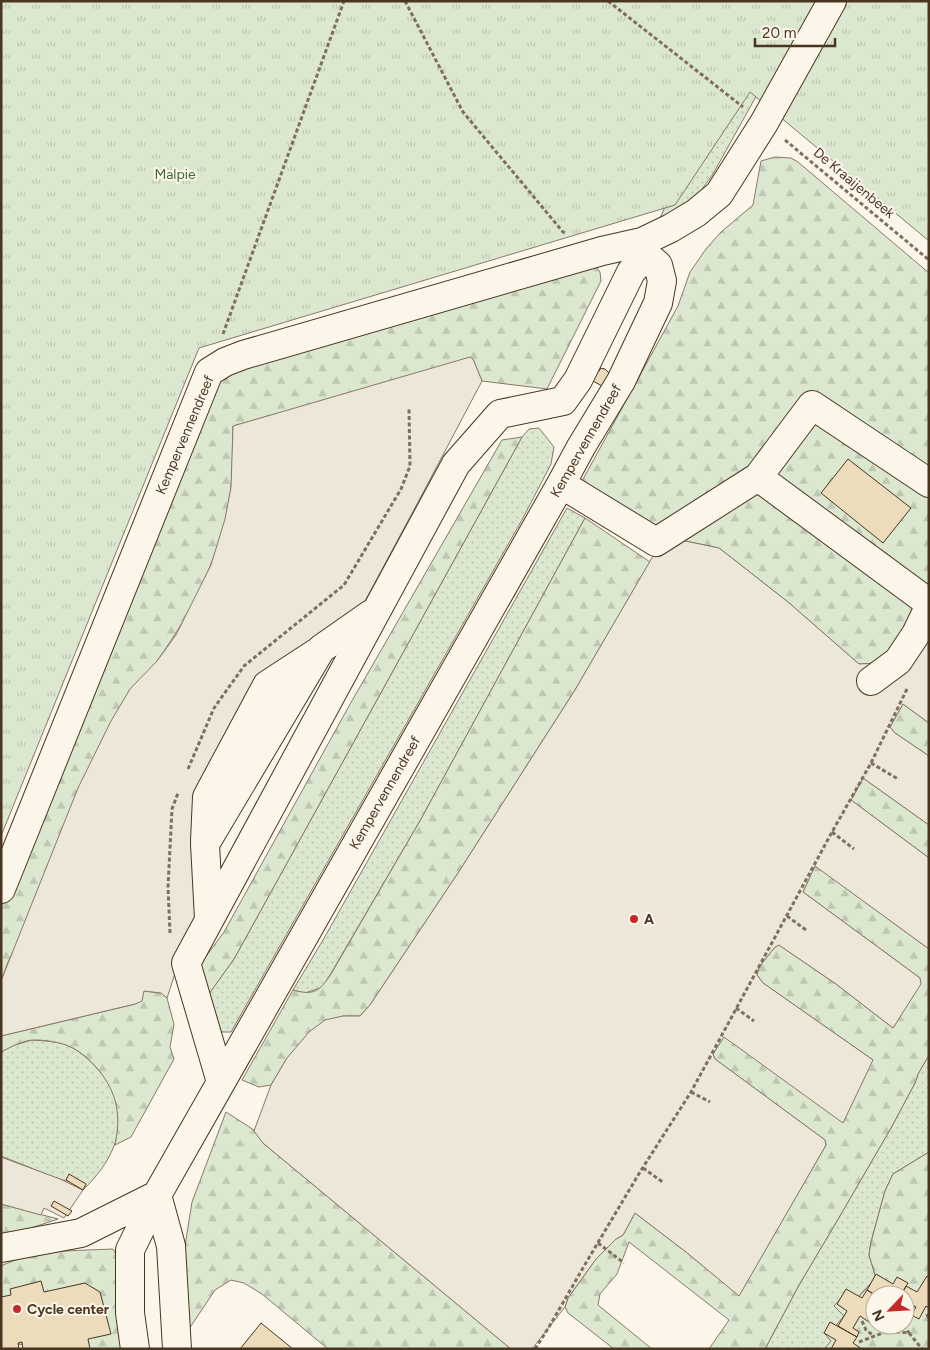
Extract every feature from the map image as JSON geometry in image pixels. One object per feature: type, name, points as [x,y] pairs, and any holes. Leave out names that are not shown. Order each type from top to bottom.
[{"type":"street","name":"Kempervennendreef","points":[[1,889],[209,372],[225,362],[243,355],[602,251],[644,248],[671,228],[696,213],[719,194],[764,123],[832,1]]},
{"type":"street","name":"Kempervennendreef","points":[[135,1349],[130,1313],[130,1250],[157,1195],[581,446],[621,381],[658,303],[662,281],[658,266],[644,248]]},
{"type":"street","points":[[221,1082],[186,963],[245,853],[244,806],[319,671],[355,650],[456,464],[500,414],[563,402],[578,380],[644,248]]},
{"type":"street","points":[[563,402],[581,446]]},
{"type":"street","points":[[561,484],[656,542],[758,477],[812,404],[929,483]]},
{"type":"street","points":[[758,477],[929,603]]},
{"type":"street","points":[[871,681],[898,661],[916,634],[929,607]]},
{"type":"street","points":[[209,919],[205,844],[206,797],[268,685],[322,650],[377,610]]},
{"type":"street","points":[[1,1248],[81,1233],[157,1195],[171,1246],[177,1349]]},
{"type":"path","points":[[209,372],[344,1]]},
{"type":"path","points":[[406,1],[463,112],[563,232],[602,251]]},
{"type":"path","name":"De Kraaijenbeek","points":[[608,1],[764,123],[929,260]]},
{"type":"path","points":[[535,1349],[550,1327],[643,1168],[691,1092],[871,763],[909,686]]},
{"type":"path","points":[[871,763],[898,779]]},
{"type":"path","points":[[832,832],[854,849]]},
{"type":"path","points":[[786,916],[806,930]]},
{"type":"path","points":[[736,1008],[754,1021]]},
{"type":"path","points":[[691,1092],[710,1102]]},
{"type":"path","points":[[643,1168],[664,1183]]},
{"type":"path","points":[[598,1243],[624,1263]]},
{"type":"path","points":[[927,1314],[929,1318]]},
{"type":"path","points":[[862,1321],[866,1330],[874,1336]]},
{"type":"path","points":[[911,1335],[922,1349]]},
{"type":"path","points":[[859,1342],[874,1336]]},
{"type":"green space","name":"Malpie","points":[[1,1],[929,1],[929,241],[750,92],[675,205],[199,348],[1,836]]},
{"type":"green space","points":[[809,1],[713,174],[692,203],[660,218],[671,194]]},
{"type":"green space","points":[[775,157],[791,158],[798,162],[929,273],[929,640],[904,648],[877,663],[859,664],[788,602],[719,548],[666,537],[582,481],[678,306],[690,272],[721,232],[753,205],[761,161]]},
{"type":"green space","points":[[583,266],[596,267],[600,272],[601,281],[547,389],[482,381],[473,359],[233,426],[232,479],[227,510],[222,533],[205,578],[183,621],[157,661],[8,962],[1,981],[1,908],[104,646],[222,374]]},
{"type":"green space","points":[[539,428],[554,447],[551,464],[522,520],[231,1032],[213,1032],[206,998],[234,959],[522,437],[529,429]]},
{"type":"green space","points":[[522,437],[234,959],[206,998],[196,970],[224,932],[349,706],[502,440]]},
{"type":"green space","points":[[567,508],[585,518],[421,819],[323,987],[305,993],[293,990],[323,940]]},
{"type":"green space","points":[[585,518],[650,562],[575,690],[458,873],[370,1005],[360,1016],[343,1016],[287,1058],[271,1085],[259,1087],[242,1080],[293,990],[300,992],[316,991],[331,974],[421,819]]},
{"type":"green space","points":[[903,704],[929,723],[929,756],[895,733],[890,727]]},
{"type":"green space","points":[[863,778],[929,825],[929,858],[851,800]]},
{"type":"green space","points":[[815,865],[929,949],[929,1055],[891,1128],[799,1285],[765,1349],[709,1349],[729,1320],[629,1242],[617,1274],[600,1294],[598,1305],[652,1349],[614,1349],[568,1313],[565,1307],[568,1298],[596,1259],[616,1239],[623,1235],[635,1213],[739,1295],[826,1145],[825,1140],[715,1059],[713,1054],[724,1036],[738,1046],[873,1060],[763,983],[757,975],[759,967],[775,947],[779,945],[836,984],[893,1028],[920,984],[920,978],[803,892]]},
{"type":"green space","points":[[143,991],[161,993],[167,998],[174,1024],[170,1047],[174,1059],[131,1137],[115,1145],[118,1119],[115,1102],[112,1092],[95,1065],[67,1045],[43,1040],[26,1041],[1,1052],[1,1036],[135,1004]]},
{"type":"green space","points":[[32,1040],[63,1044],[78,1051],[100,1072],[112,1090],[118,1111],[118,1133],[116,1140],[105,1164],[83,1190],[71,1182],[1,1156],[1,1052],[12,1046]]},
{"type":"green space","points":[[929,1055],[929,1152],[893,1174],[885,1191],[869,1255],[876,1278],[869,1285],[865,1285],[865,1289],[853,1302],[834,1306],[845,1316],[832,1330],[825,1334],[832,1341],[824,1349],[765,1349],[799,1285],[891,1128]]},
{"type":"green space","points":[[226,1112],[254,1130],[263,1143],[511,1349],[328,1349],[262,1294],[244,1283],[231,1280],[215,1290],[185,1335],[184,1252],[192,1202]]},
{"type":"green space","points":[[929,1152],[929,1349],[824,1349],[831,1341],[825,1334],[830,1328],[832,1330],[844,1316],[834,1306],[845,1294],[854,1302],[865,1290],[865,1335],[915,1335],[915,1285],[870,1285],[876,1278],[869,1255],[871,1242],[885,1191],[893,1174]]},
{"type":"green space","points":[[1,1204],[58,1219],[1,1238]]},
{"type":"green space","points":[[113,1249],[119,1260],[127,1349],[38,1349],[36,1341],[1,1349],[1,1266],[28,1256],[70,1251]]},
{"type":"shaded area","points":[[470,357],[473,359],[482,381],[357,616],[262,676],[200,906],[167,998],[161,993],[144,991],[142,1001],[135,1004],[1,1036],[1,981],[78,788],[111,721],[130,689],[157,661],[176,635],[211,565],[225,519],[231,487],[233,426]]},
{"type":"shaded area","name":"A","points":[[666,537],[719,548],[788,602],[859,664],[877,663],[904,648],[929,640],[929,723],[903,704],[890,727],[895,733],[929,756],[929,825],[863,778],[851,800],[929,858],[929,949],[815,866],[803,892],[920,978],[921,984],[893,1028],[836,984],[779,945],[775,947],[759,967],[757,975],[763,983],[873,1060],[843,1123],[724,1037],[713,1054],[715,1059],[825,1140],[826,1145],[739,1296],[635,1213],[623,1235],[616,1239],[596,1259],[568,1298],[565,1307],[532,1349],[511,1349],[263,1143],[254,1131],[271,1085],[287,1058],[309,1032],[325,1020],[343,1016],[360,1016],[370,1005],[458,873],[575,690],[663,539]]},
{"type":"shaded area","points":[[1,1157],[60,1179],[83,1190],[64,1218],[44,1208],[41,1215],[1,1204]]},
{"type":"building","points":[[600,368],[605,369],[609,373],[602,386],[593,381],[596,372]]},
{"type":"building","points":[[848,459],[911,508],[883,543],[821,493]]},
{"type":"building","points":[[69,1174],[86,1184],[83,1190],[66,1180]]},
{"type":"building","points":[[54,1201],[72,1211],[68,1216],[51,1206]]},
{"type":"building","points":[[876,1274],[893,1284],[897,1277],[908,1283],[907,1285],[870,1285]]},
{"type":"building","points":[[927,1276],[929,1277],[929,1308],[926,1306],[919,1319],[915,1317],[915,1291],[917,1292]]},
{"type":"building","points":[[41,1281],[44,1292],[85,1283],[100,1292],[111,1334],[88,1339],[90,1349],[23,1349],[22,1342],[18,1343],[19,1349],[1,1349],[1,1297],[11,1295],[10,1289]]},
{"type":"building","points":[[846,1289],[862,1298],[865,1293],[865,1319],[860,1316],[853,1328],[859,1332],[857,1337],[838,1326],[847,1311],[837,1304]]},
{"type":"building","points":[[830,1322],[857,1337],[853,1343],[862,1349],[831,1349],[836,1340],[824,1333]]},
{"type":"building","points":[[261,1323],[293,1349],[240,1349]]},
{"type":"place","name":"A","points":[[634,919]]},
{"type":"place","name":"Cycle center","points":[[17,1309]]}]
